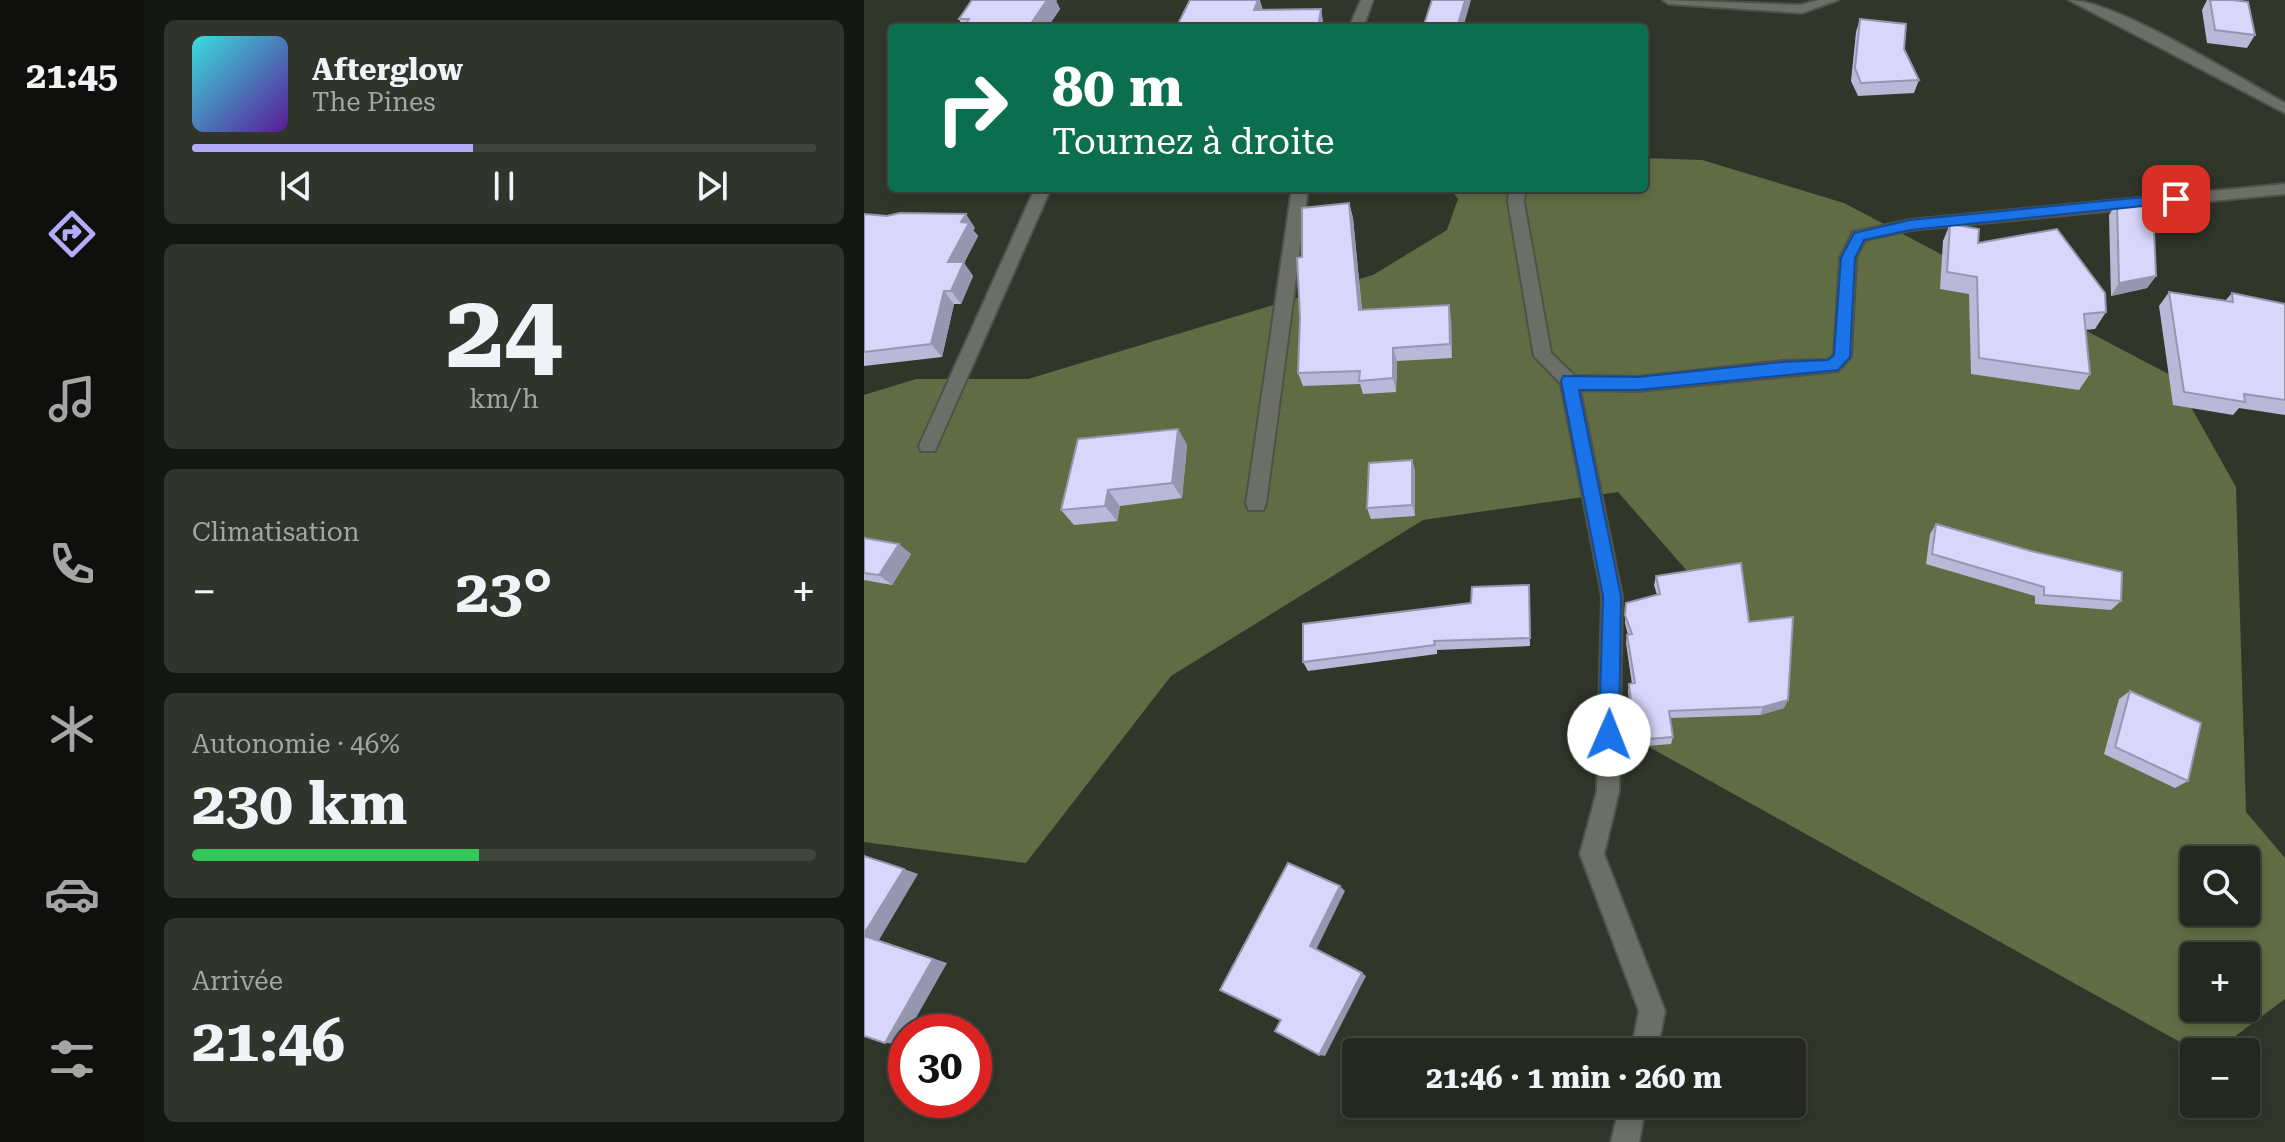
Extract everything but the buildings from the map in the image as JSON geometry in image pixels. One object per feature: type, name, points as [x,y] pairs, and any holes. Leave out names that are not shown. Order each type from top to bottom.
[{"type":"street","points":[[1358,24],[1367,0]]},
{"type":"street","points":[[1669,0],[1802,9],[1832,0]]},
{"type":"street","points":[[2075,0],[2154,37],[2285,109]]},
{"type":"street","points":[[1517,192],[1516,202],[1540,321],[1543,356],[1569,381],[1585,385],[1638,384],[1782,368],[1832,366],[1842,357],[1848,258],[1859,236],[1910,225],[2285,189]]},
{"type":"street","points":[[928,446],[1041,192]]},
{"type":"street","points":[[1256,504],[1299,192]]},
{"type":"street","points":[[1569,381],[1612,596],[1608,791],[1592,854],[1652,1011],[1647,1038]]},
{"type":"street","points":[[1625,1142],[1630,1118]]},
{"type":"green space","points":[[1648,158],[1702,160],[1844,203],[2174,377],[2236,487],[2246,812],[2285,858],[2285,999],[2260,1018],[2260,942],[2180,942],[2180,1022],[2254,1022],[2233,1038],[2180,1038],[2180,1042],[1642,743],[1702,588],[1618,492],[1423,520],[1171,676],[1026,863],[864,842],[864,395],[916,379],[1028,379],[1373,275],[1447,230],[1458,199],[1453,192],[1648,192]]},
{"type":"route","points":[[1609,735],[1612,596],[1569,381],[1585,385],[1638,384],[1782,368],[1832,366],[1842,357],[1848,258],[1859,236],[1910,225],[2176,199]]}]
